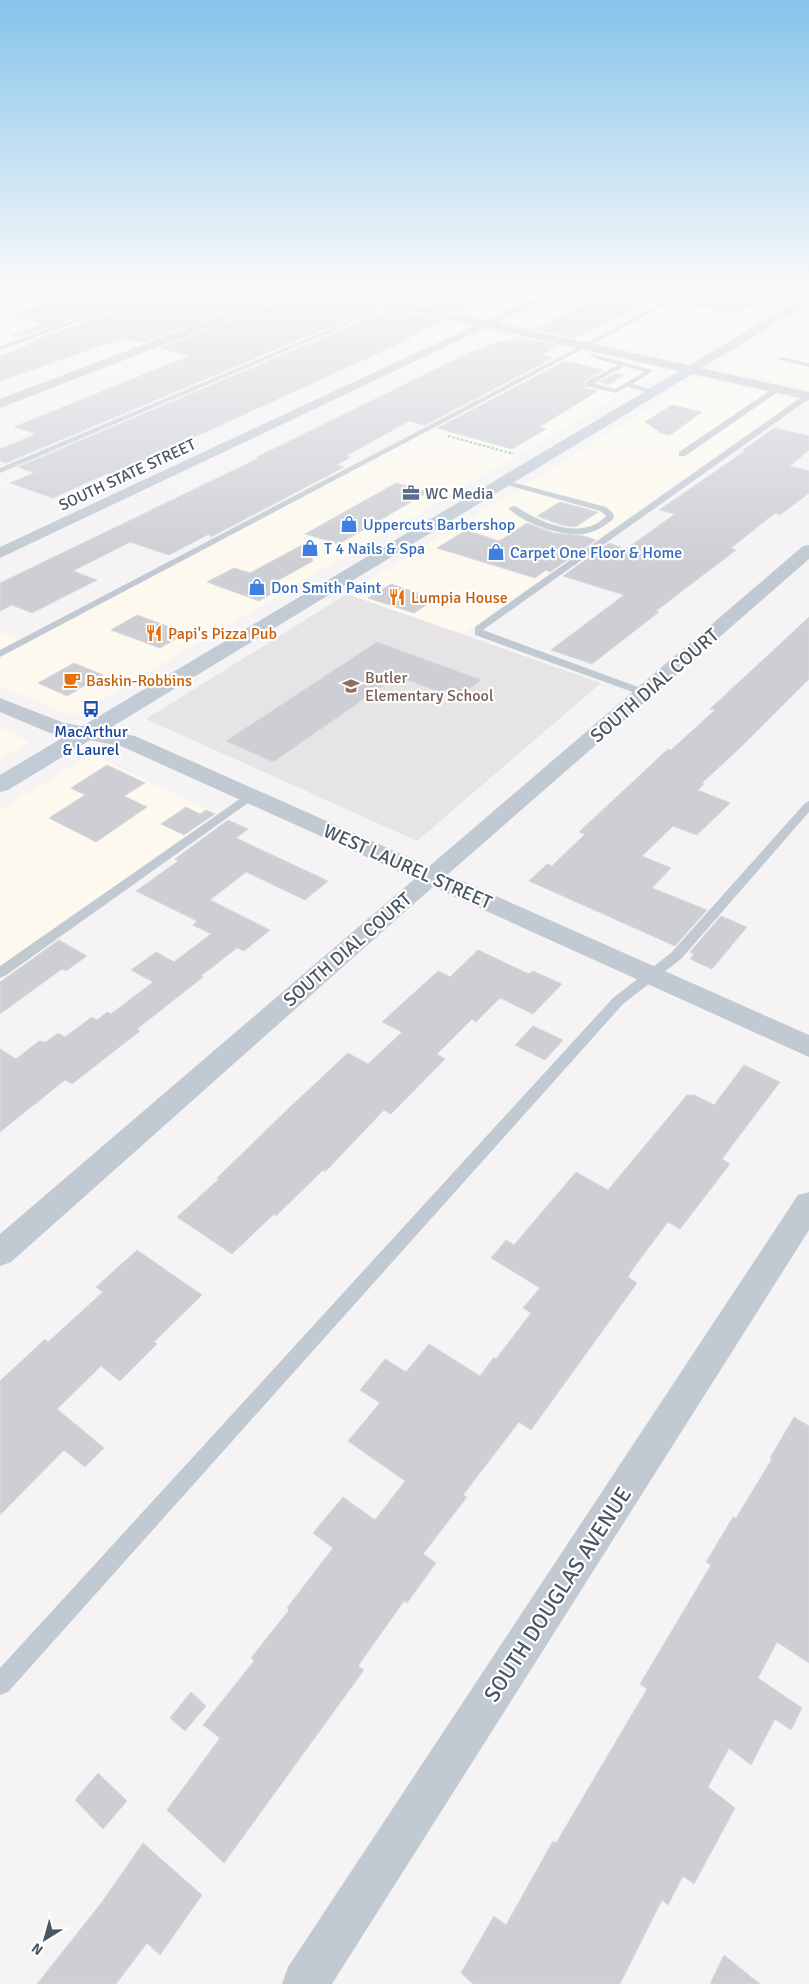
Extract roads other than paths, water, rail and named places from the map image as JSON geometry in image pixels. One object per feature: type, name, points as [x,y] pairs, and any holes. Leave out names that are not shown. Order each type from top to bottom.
[{"type":"main road","points":[[0,785],[673,379]]},
{"type":"street","points":[[1,403],[65,379]]},
{"type":"street","name":"SOUTH STATE STREET","points":[[0,553],[370,379]]},
{"type":"street","points":[[732,379],[809,396]]},
{"type":"street","name":"SOUTH DIAL COURT","points":[[0,1252],[809,550]]},
{"type":"street","name":"WEST LAUREL STREET","points":[[0,704],[47,724],[127,741],[432,876],[809,1047]]},
{"type":"street","name":"SOUTH DOUGLAS AVENUE","points":[[305,1984],[809,1204]]},
{"type":"lane","points":[[0,471],[217,379]]},
{"type":"lane","points":[[0,654],[522,379]]},
{"type":"lane","points":[[601,379],[588,384],[616,391],[636,379]]},
{"type":"lane","points":[[631,381],[652,391]]},
{"type":"lane","points":[[682,454],[778,389]]},
{"type":"lane","points":[[644,692],[478,633],[478,629],[809,396]]},
{"type":"lane","points":[[503,481],[603,509],[610,515],[610,518],[592,530],[579,532],[526,518],[512,508]]},
{"type":"lane","points":[[0,973],[251,796]]},
{"type":"lane","points":[[0,1684],[618,1001],[649,975],[676,956],[809,805]]},
{"type":"place","name":"WC Media","points":[[411,493]]},
{"type":"place","name":"Uppercuts Barbershop","points":[[349,524]]},
{"type":"place","name":"T 4 Nails & Spa","points":[[310,548]]},
{"type":"place","name":"Carpet One Floor & Home","points":[[496,552]]},
{"type":"place","name":"Don Smith Paint","points":[[257,587]]},
{"type":"place","name":"Lumpia House","points":[[397,597]]},
{"type":"place","name":"Papi's Pizza Pub","points":[[154,633]]},
{"type":"place","name":"Baskin-Robbins","points":[[72,680]]},
{"type":"place","name":"Butler Elementary School","points":[[351,686]]},
{"type":"place","name":"MacArthur & Laurel","points":[[91,709]]}]
